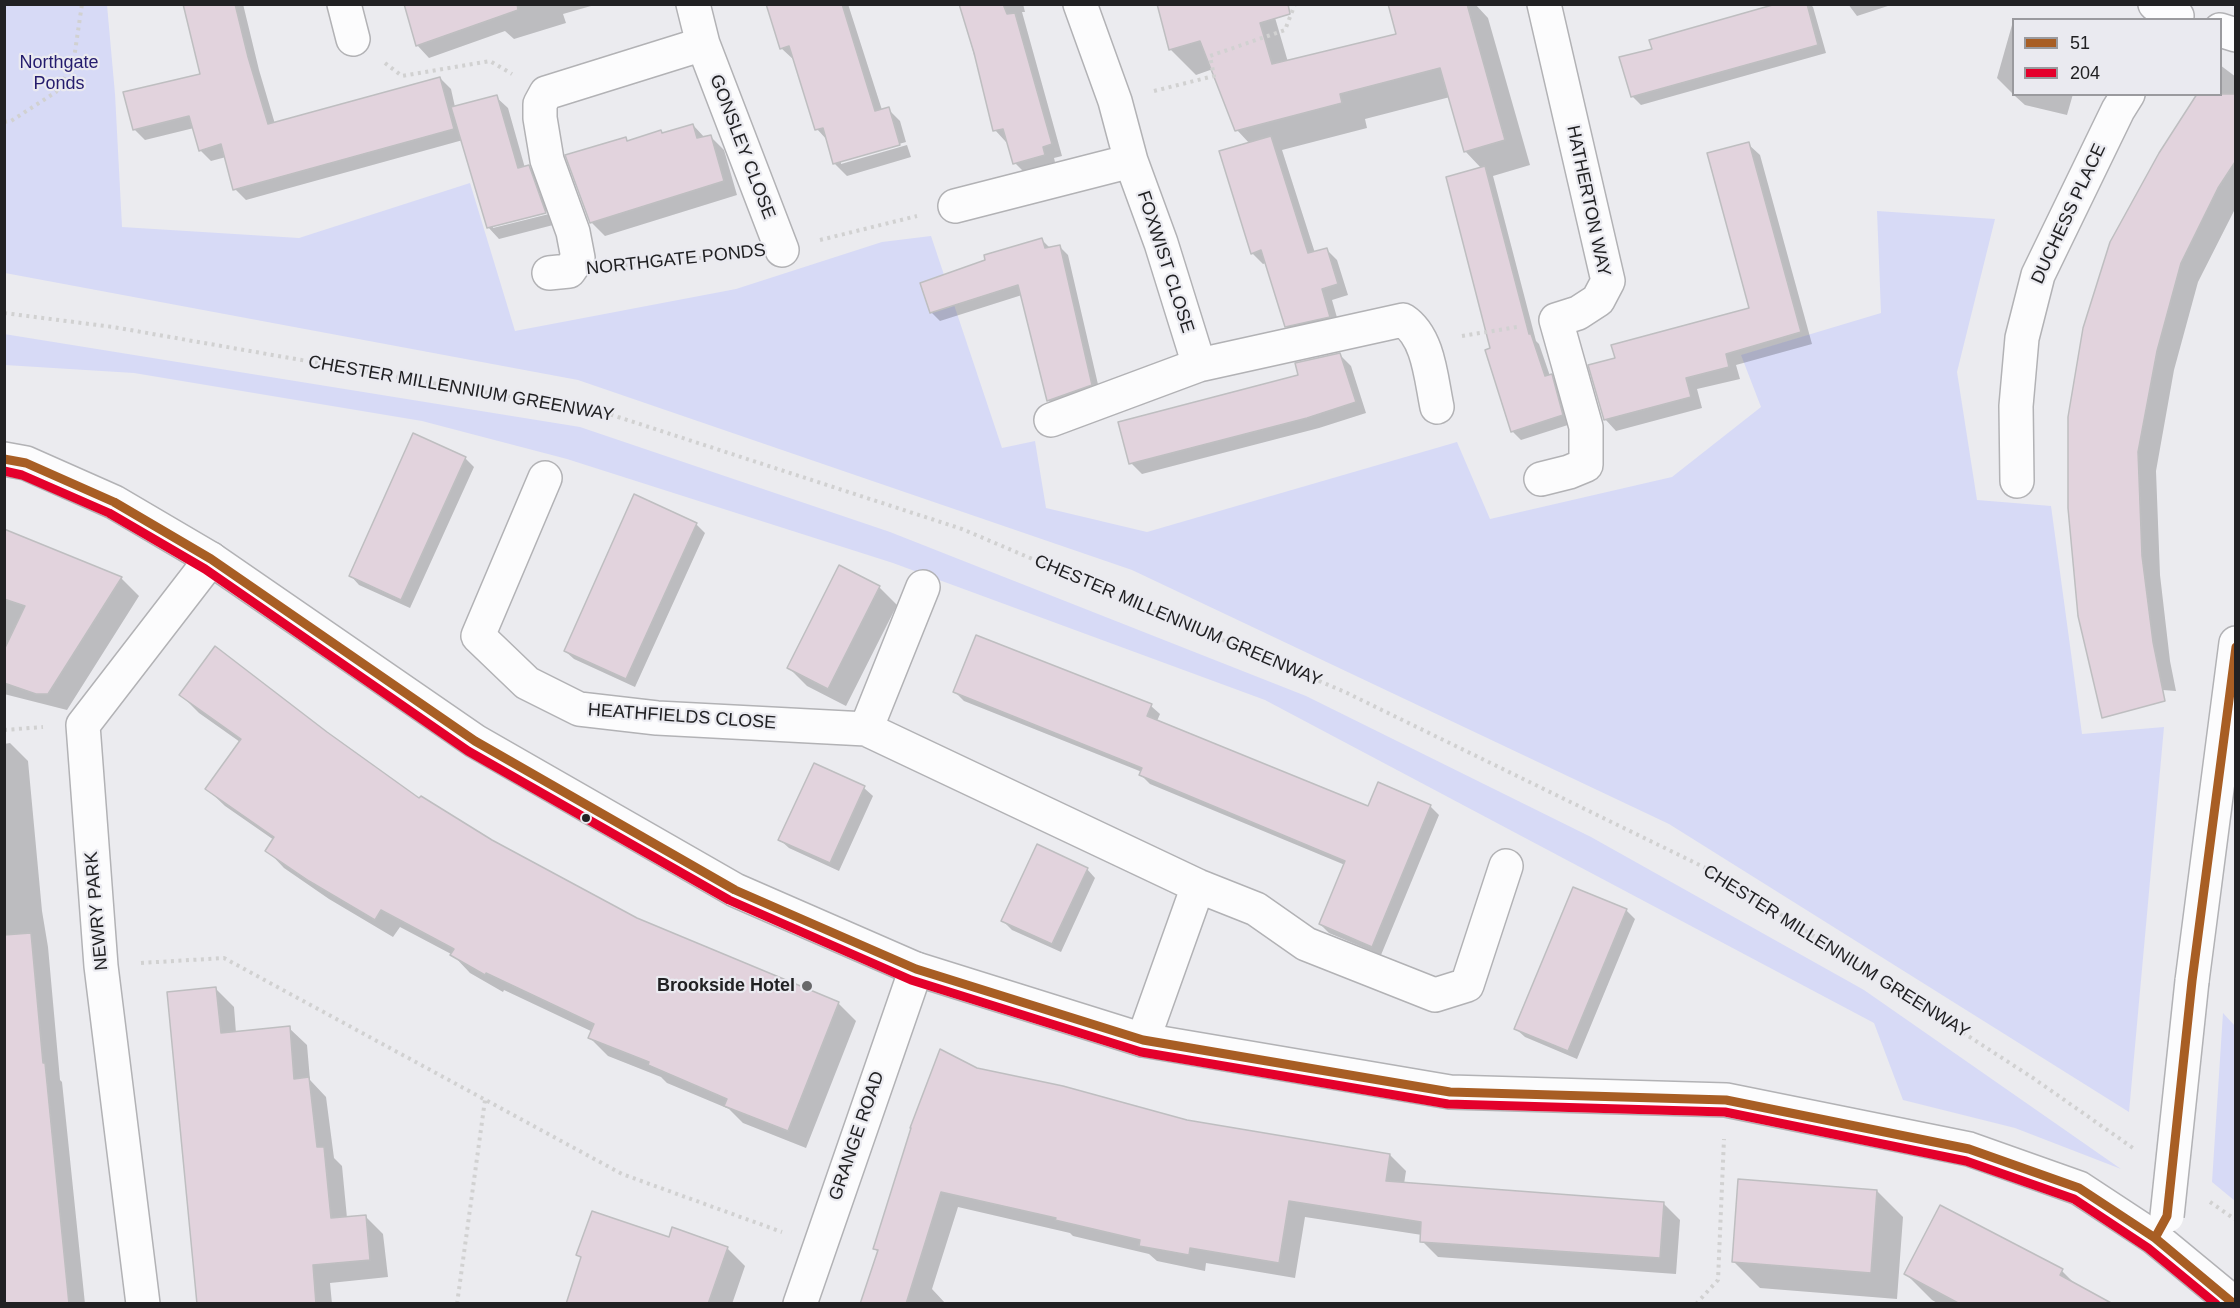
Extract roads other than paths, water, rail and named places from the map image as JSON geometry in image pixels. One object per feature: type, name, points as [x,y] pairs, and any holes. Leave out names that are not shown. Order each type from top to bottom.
[{"type":"street","points":[[344,4],[353,39]]},
{"type":"street","name":"GONSLEY CLOSE","points":[[693,4],[703,44],[782,250]]},
{"type":"street","name":"FOXWIST CLOSE","points":[[1080,4],[1115,101],[1131,160],[1161,243],[1198,365]]},
{"type":"street","name":"HATHERTON WAY","points":[[1541,479],[1586,465],[1586,427],[1556,320],[1578,313],[1598,300],[1608,281],[1544,4]]},
{"type":"street","points":[[559,272],[578,258],[573,232],[548,160],[540,111],[540,104],[546,93],[703,44]]},
{"type":"street","name":"DUCHESS PLACE","points":[[2017,481],[2016,406],[2022,338],[2038,275],[2127,96]]},
{"type":"street","points":[[956,206],[1131,160]]},
{"type":"street","points":[[1051,420],[1198,365],[1404,320],[1414,327],[1421,342],[1437,406]]},
{"type":"street","points":[[4,459],[26,463],[114,502],[211,559],[475,741],[735,890],[916,969],[1143,1040],[1450,1092],[1726,1100],[1969,1149],[2079,1188],[2161,1227],[2235,1304]]},
{"type":"street","name":"HEATHFIELDS CLOSE","points":[[545,478],[478,636],[527,683],[579,709],[657,718],[866,729],[1197,886],[1256,909],[1306,944],[1435,995],[1467,985],[1506,866]]},
{"type":"street","name":"NEWRY PARK","points":[[143,1304],[101,966],[83,724],[211,559]]},
{"type":"street","points":[[866,729],[923,587]]},
{"type":"street","points":[[2161,1227],[2235,643]]},
{"type":"street","points":[[1143,1040],[1197,886]]},
{"type":"street","name":"GRANGE ROAD","points":[[800,1304],[916,969]]},
{"type":"place","name":"Brookside Hotel","points":[[807,986]]},
{"type":"park label","name":"Northgate Ponds","points":[[59,73]]}]
